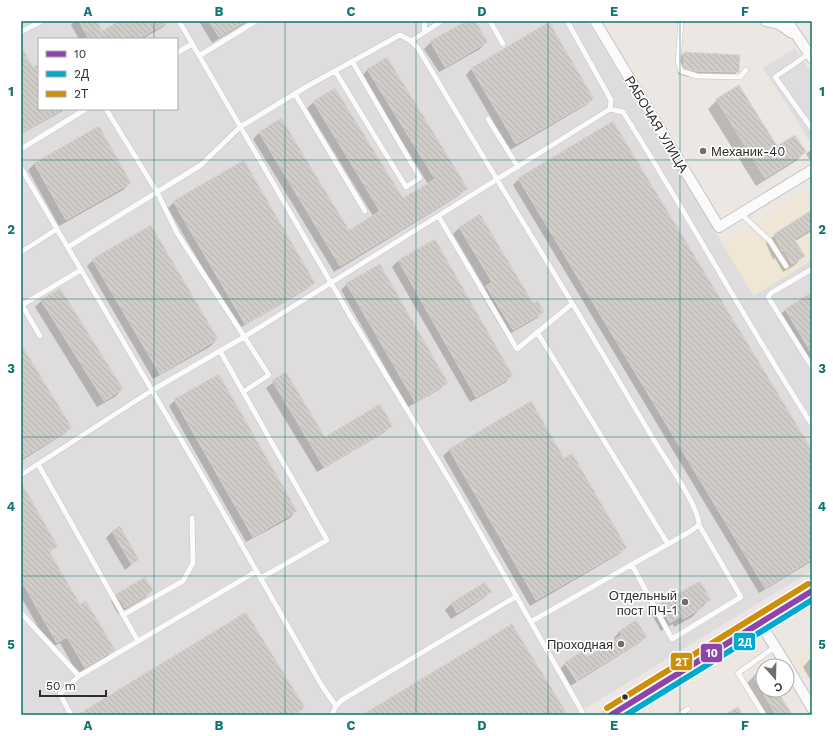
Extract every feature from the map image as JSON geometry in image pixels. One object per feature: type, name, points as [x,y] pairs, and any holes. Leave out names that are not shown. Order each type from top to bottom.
[{"type":"main road","points":[[611,715],[812,592]]},
{"type":"street","name":"РАБОЧАЯ УЛИЦА","points":[[595,21],[719,227],[741,214]]},
{"type":"street","points":[[766,21],[778,24],[797,36]]},
{"type":"street","points":[[787,21],[811,56]]},
{"type":"street","points":[[741,214],[812,170]]},
{"type":"street","points":[[760,623],[782,658]]},
{"type":"street","points":[[795,679],[812,708]]},
{"type":"lane","points":[[21,32],[42,21]]},
{"type":"lane","points":[[179,21],[331,282],[455,488],[516,596],[532,621],[584,715]]},
{"type":"lane","points":[[199,56],[256,21]]},
{"type":"lane","points":[[424,32],[425,21]]},
{"type":"lane","points":[[411,41],[442,21]]},
{"type":"lane","points":[[490,21],[503,44]]},
{"type":"lane","points":[[567,21],[611,100],[610,109]]},
{"type":"lane","points":[[681,21],[678,62],[681,71],[697,76],[740,77],[746,70]]},
{"type":"lane","points":[[68,247],[201,165],[240,128],[295,94],[400,35],[411,41],[418,48],[690,500],[699,519],[699,525],[741,597],[672,639],[632,564]]},
{"type":"lane","points":[[178,52],[192,44]]},
{"type":"lane","points":[[811,56],[775,77],[812,129]]},
{"type":"lane","points":[[335,71],[406,187],[420,178],[352,61]]},
{"type":"lane","points":[[295,94],[365,211]]},
{"type":"lane","points":[[21,475],[151,391],[244,337],[331,282],[439,217],[610,109],[622,112],[645,147],[745,317],[812,425]]},
{"type":"lane","points":[[21,149],[84,110]]},
{"type":"lane","points":[[107,110],[157,192],[177,233],[269,375],[243,392]]},
{"type":"lane","points":[[488,119],[518,167]]},
{"type":"lane","points":[[21,170],[68,247],[257,571],[322,686],[336,706]]},
{"type":"lane","points":[[741,214],[770,241],[786,266]]},
{"type":"lane","points":[[439,217],[517,349],[572,304]]},
{"type":"lane","points":[[21,252],[57,229]]},
{"type":"lane","points":[[812,269],[771,293],[768,297],[812,367]]},
{"type":"lane","points":[[40,336],[22,304],[81,270]]},
{"type":"lane","points":[[537,332],[668,544]]},
{"type":"lane","points":[[220,351],[327,540],[261,578]]},
{"type":"lane","points":[[38,464],[138,641]]},
{"type":"lane","points":[[123,615],[183,581],[193,562],[192,518]]},
{"type":"lane","points":[[532,621],[699,525]]},
{"type":"lane","points":[[71,715],[60,694],[79,676],[257,571]]},
{"type":"lane","points":[[332,715],[336,706],[342,700],[516,596]]},
{"type":"lane","points":[[21,613],[79,676]]},
{"type":"lane","points":[[764,715],[738,673],[776,648]]},
{"type":"lane","points":[[679,715],[688,709]]},
{"type":"shaded area","points":[[21,21],[587,21],[754,295],[812,260],[812,571],[574,715],[21,715]]},
{"type":"shaded area","points":[[795,48],[812,74],[812,144],[763,68]]},
{"type":"shaded area","points":[[812,188],[812,260],[754,296],[722,244]]},
{"type":"shaded area","points":[[812,644],[812,685],[795,658],[793,655]]},
{"type":"building","points":[[79,21],[97,21],[102,31],[119,21],[170,21],[140,38],[88,38]]},
{"type":"building","points":[[209,21],[246,21],[219,37]]},
{"type":"building","points":[[466,21],[475,21],[488,42],[445,67],[430,41]]},
{"type":"building","points":[[549,22],[594,99],[516,144],[471,68]]},
{"type":"building","points":[[21,47],[33,67],[38,64],[38,110],[61,110],[21,133]]},
{"type":"building","points":[[684,52],[740,55],[739,72],[695,71],[684,68]]},
{"type":"building","points":[[387,57],[468,189],[340,266],[259,132],[281,118],[349,230],[380,211],[313,101],[335,88],[403,198],[435,179],[367,69]]},
{"type":"building","points":[[739,85],[777,146],[795,135],[806,152],[765,178],[716,99]]},
{"type":"building","points":[[613,121],[812,450],[812,559],[765,588],[518,178]]},
{"type":"building","points":[[99,126],[131,183],[66,220],[34,163]]},
{"type":"building","points":[[244,160],[315,283],[245,324],[173,201]]},
{"type":"building","points":[[812,210],[812,228],[794,239],[805,256],[792,264],[784,250],[782,251],[774,234]]},
{"type":"building","points":[[480,214],[533,303],[538,301],[544,312],[513,330],[486,286],[492,282],[459,227]]},
{"type":"building","points":[[151,225],[218,339],[160,374],[92,259]]},
{"type":"building","points":[[435,239],[513,376],[476,397],[398,260]]},
{"type":"building","points":[[380,264],[448,383],[415,402],[346,283]]},
{"type":"building","points":[[60,288],[123,389],[104,401],[41,300]]},
{"type":"building","points":[[812,292],[812,354],[785,309]]},
{"type":"building","points":[[21,344],[72,428],[21,459]]},
{"type":"building","points":[[286,372],[325,437],[380,404],[393,426],[324,467],[272,380]]},
{"type":"building","points":[[219,374],[297,511],[253,537],[174,399]]},
{"type":"building","points":[[531,401],[564,458],[572,453],[627,548],[536,600],[449,449]]},
{"type":"building","points":[[21,482],[58,547],[49,551],[80,604],[86,601],[115,650],[85,668],[67,637],[57,643],[21,580]]},
{"type":"building","points":[[120,526],[139,560],[131,564],[112,531]]},
{"type":"building","points":[[145,577],[153,591],[125,608],[116,594]]},
{"type":"building","name":"Отдельный пост ПЧ-1","points":[[700,581],[711,600],[700,605],[702,608],[683,619],[681,616],[670,623],[659,604]]},
{"type":"building","points":[[485,582],[492,592],[457,613],[451,603]]},
{"type":"building","points":[[246,612],[305,708],[294,715],[77,715]]},
{"type":"building","name":"Проходная","points":[[636,620],[647,637],[577,680],[565,662],[583,651],[586,657],[622,635],[619,631]]},
{"type":"building","points":[[512,624],[566,712],[561,715],[362,715]]},
{"type":"building","points":[[766,698],[782,698],[792,715],[776,715]]},
{"type":"building","points":[[738,707],[743,715],[724,715]]},
{"type":"transit line","name":"2Т","points":[[607,708],[808,584]]},
{"type":"transit line","name":"10","points":[[611,715],[812,591]]},
{"type":"transit line","name":"2Д","points":[[626,715],[812,600]]},
{"type":"place","name":"Механик-40","points":[[703,151]]},
{"type":"place","name":"Отдельный пост ПЧ-1","points":[[685,602]]},
{"type":"place","name":"Проходная","points":[[621,644]]}]
